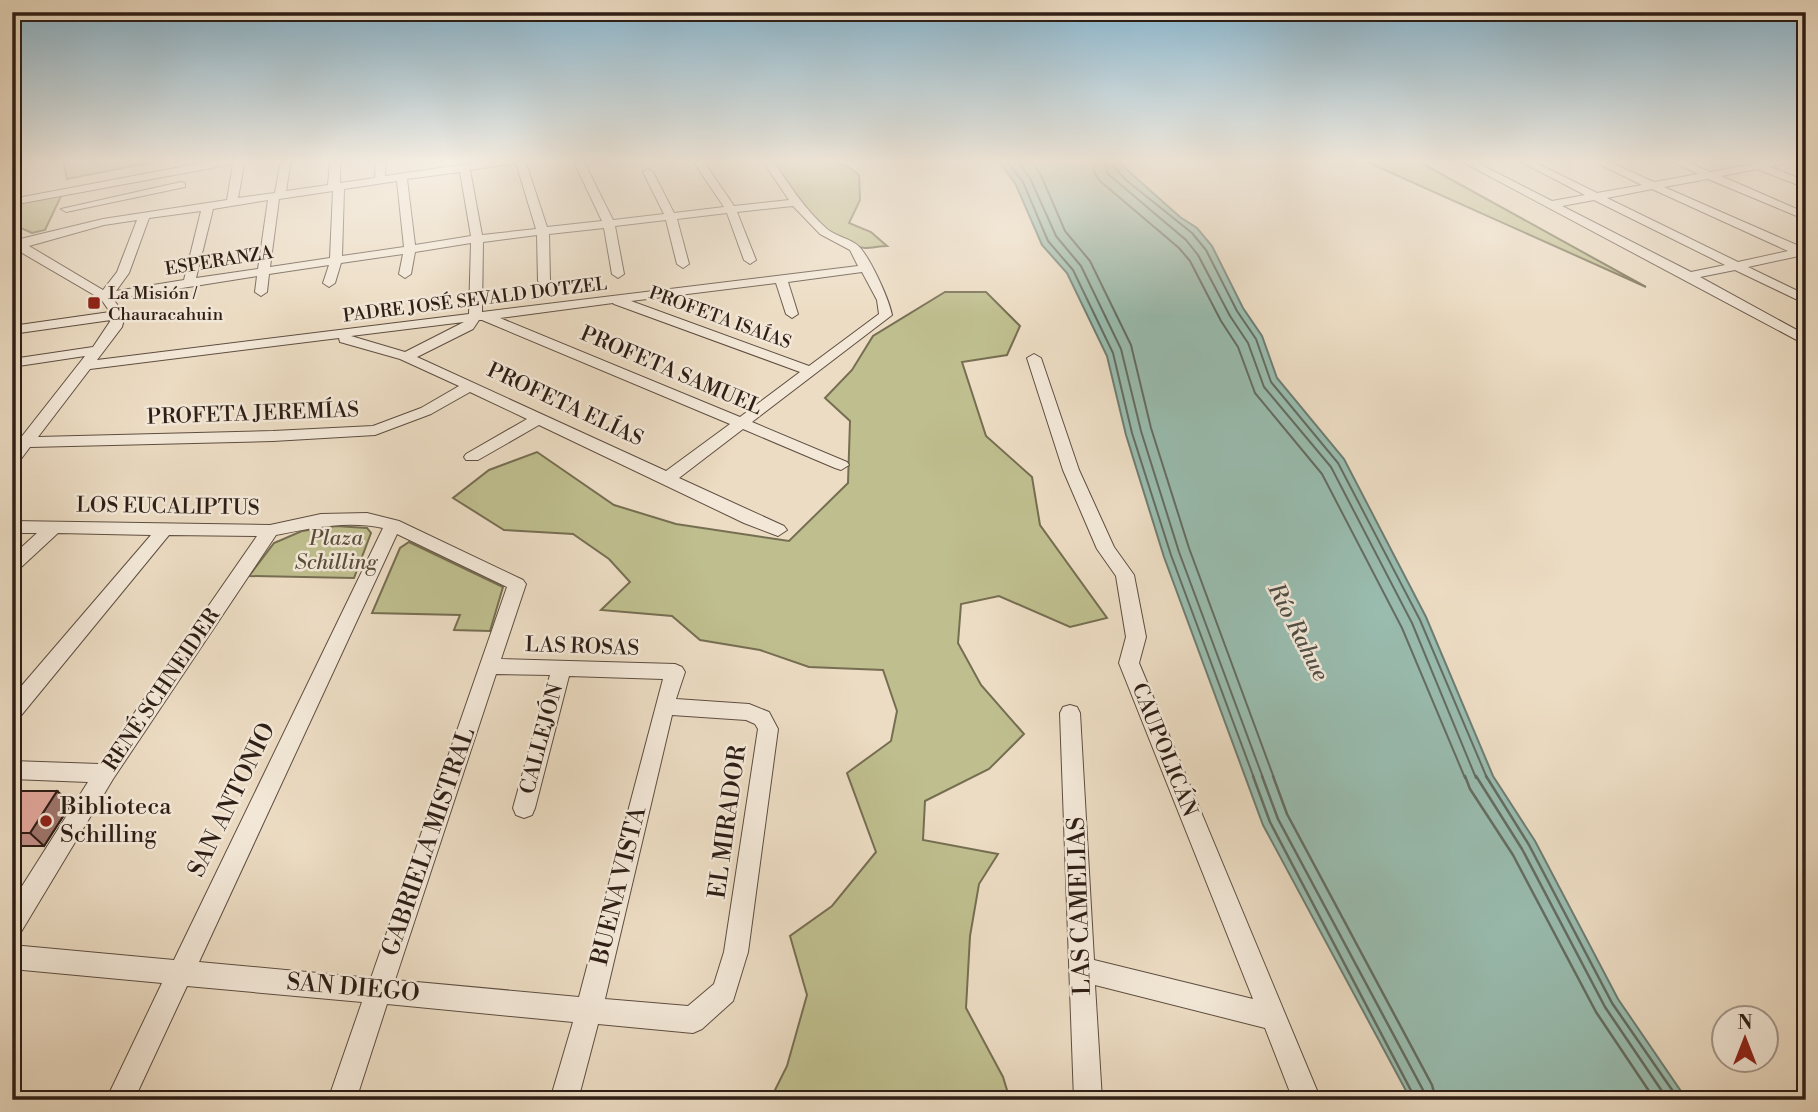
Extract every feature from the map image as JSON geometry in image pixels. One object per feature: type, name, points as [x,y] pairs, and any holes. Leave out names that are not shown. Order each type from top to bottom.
[{"type":"street","points":[[15,244],[103,222],[168,212]]},
{"type":"street","points":[[189,283],[207,212]]},
{"type":"street","points":[[261,292],[274,212]]},
{"type":"street","points":[[329,283],[336,261],[336,212]]},
{"type":"street","points":[[405,274],[410,250],[406,212]]},
{"type":"street","points":[[408,356],[468,326],[480,317],[475,212]]},
{"type":"street","points":[[536,212],[543,232],[544,281]]},
{"type":"street","points":[[603,212],[609,224],[618,274]]},
{"type":"street","points":[[668,212],[684,264]]},
{"type":"street","name":"ESPERANZA","points":[[105,296],[477,239],[716,212]]},
{"type":"street","points":[[733,212],[750,260]]},
{"type":"street","points":[[668,478],[886,314],[886,307],[868,268],[855,248],[824,232],[805,212]]},
{"type":"street","points":[[1563,212],[1689,276],[1805,341]]},
{"type":"street","points":[[1629,212],[1806,300]]},
{"type":"street","points":[[1711,212],[1804,253]]},
{"type":"street","points":[[105,296],[123,273],[145,215]]},
{"type":"street","points":[[15,244],[105,296],[119,314]]},
{"type":"street","points":[[1689,276],[1804,253]]},
{"type":"street","name":"PADRE JOSÉ SEVALD DOTZEL","points":[[87,366],[868,268]]},
{"type":"street","points":[[88,285],[106,283],[123,273]]},
{"type":"street","points":[[781,280],[792,314]]},
{"type":"street","name":"PROFETA ISAÍAS","points":[[615,300],[812,372]]},
{"type":"street","points":[[12,330],[119,314]]},
{"type":"street","points":[[12,460],[116,327],[119,314]]},
{"type":"street","name":"PROFETA SAMUEL","points":[[480,317],[841,465]]},
{"type":"street","name":"PROFETA ELÍAS","points":[[328,335],[377,345],[408,356],[668,478],[734,513],[778,530]]},
{"type":"street","points":[[12,363],[98,350]]},
{"type":"street","name":"CAUPOLICÁN","points":[[1034,358],[1071,470],[1106,549],[1125,575],[1136,637],[1129,663],[1307,1100]]},
{"type":"street","name":"PROFETA JEREMÍAS","points":[[27,442],[273,436],[375,430],[426,411],[470,386]]},
{"type":"street","points":[[472,457],[538,419]]},
{"type":"street","name":"LOS EUCALIPTUS","points":[[12,527],[270,531],[304,522],[337,518],[367,519],[393,525],[517,583]]},
{"type":"street","name":"SAN ANTONIO","points":[[121,1100],[179,972],[393,525]]},
{"type":"street","points":[[12,566],[53,528]]},
{"type":"street","points":[[12,712],[165,529]]},
{"type":"street","name":"RENÉ SCHNEIDER","points":[[12,923],[105,773],[270,531]]},
{"type":"street","name":"GABRIELA MISTRAL","points":[[342,1100],[517,583]]},
{"type":"street","name":"LAS ROSAS","points":[[488,666],[675,672]]},
{"type":"street","name":"CALLEJÓN","points":[[524,808],[561,670]]},
{"type":"street","name":"BUENA VISTA","points":[[564,1100],[664,706],[675,672]]},
{"type":"street","name":"EL MIRADOR","points":[[664,706],[749,712],[762,718],[768,729],[736,952],[724,992],[693,1020]]},
{"type":"street","name":"LAS CAMELIAS","points":[[1070,713],[1088,1100]]},
{"type":"street","points":[[12,770],[105,773]]},
{"type":"street","name":"SAN DIEGO","points":[[12,957],[693,1020]]},
{"type":"street","points":[[1082,969],[1272,1017]]},
{"type":"green space","points":[[12,212],[54,212],[45,230],[32,233],[12,224]]},
{"type":"green space","points":[[809,212],[854,212],[849,223],[871,232],[887,246],[865,248],[850,245]]},
{"type":"green space","points":[[1478,212],[1510,212],[1646,287]]},
{"type":"green space","points":[[945,292],[986,292],[1020,326],[1007,355],[962,362],[986,436],[1032,477],[1040,525],[1107,618],[1070,627],[999,596],[961,604],[958,643],[981,685],[1024,734],[989,769],[925,801],[923,840],[998,854],[979,884],[970,936],[966,1008],[1003,1077],[1010,1100],[770,1100],[787,1066],[807,995],[790,936],[832,906],[876,852],[847,773],[891,741],[897,711],[883,670],[809,667],[760,650],[700,640],[672,616],[601,610],[630,582],[609,559],[573,534],[504,530],[453,498],[489,470],[537,452],[614,505],[676,524],[789,541],[848,483],[850,421],[825,398],[852,370],[873,336]]},
{"type":"green space","name":"Plaza Schilling","points":[[336,526],[367,528],[371,533],[354,578],[249,576],[274,543],[302,531]]},
{"type":"green space","points":[[409,542],[503,587],[490,631],[454,630],[460,615],[372,613],[400,548]]},
{"type":"water","name":"Río Rahue","points":[[1028,212],[1174,212],[1197,228],[1212,246],[1243,308],[1262,336],[1277,378],[1344,459],[1426,617],[1493,776],[1535,841],[1618,999],[1687,1100],[1411,1100],[1263,825],[1164,557],[1126,435],[1107,356],[1067,273],[1042,245]]},
{"type":"building","points":[[21,791],[57,791],[30,833],[12,833],[12,803]]},
{"type":"place","name":"La Misión / Chauracahuin","points":[[94,303]]},
{"type":"place","name":"Biblioteca Schilling","points":[[46,821]]}]
